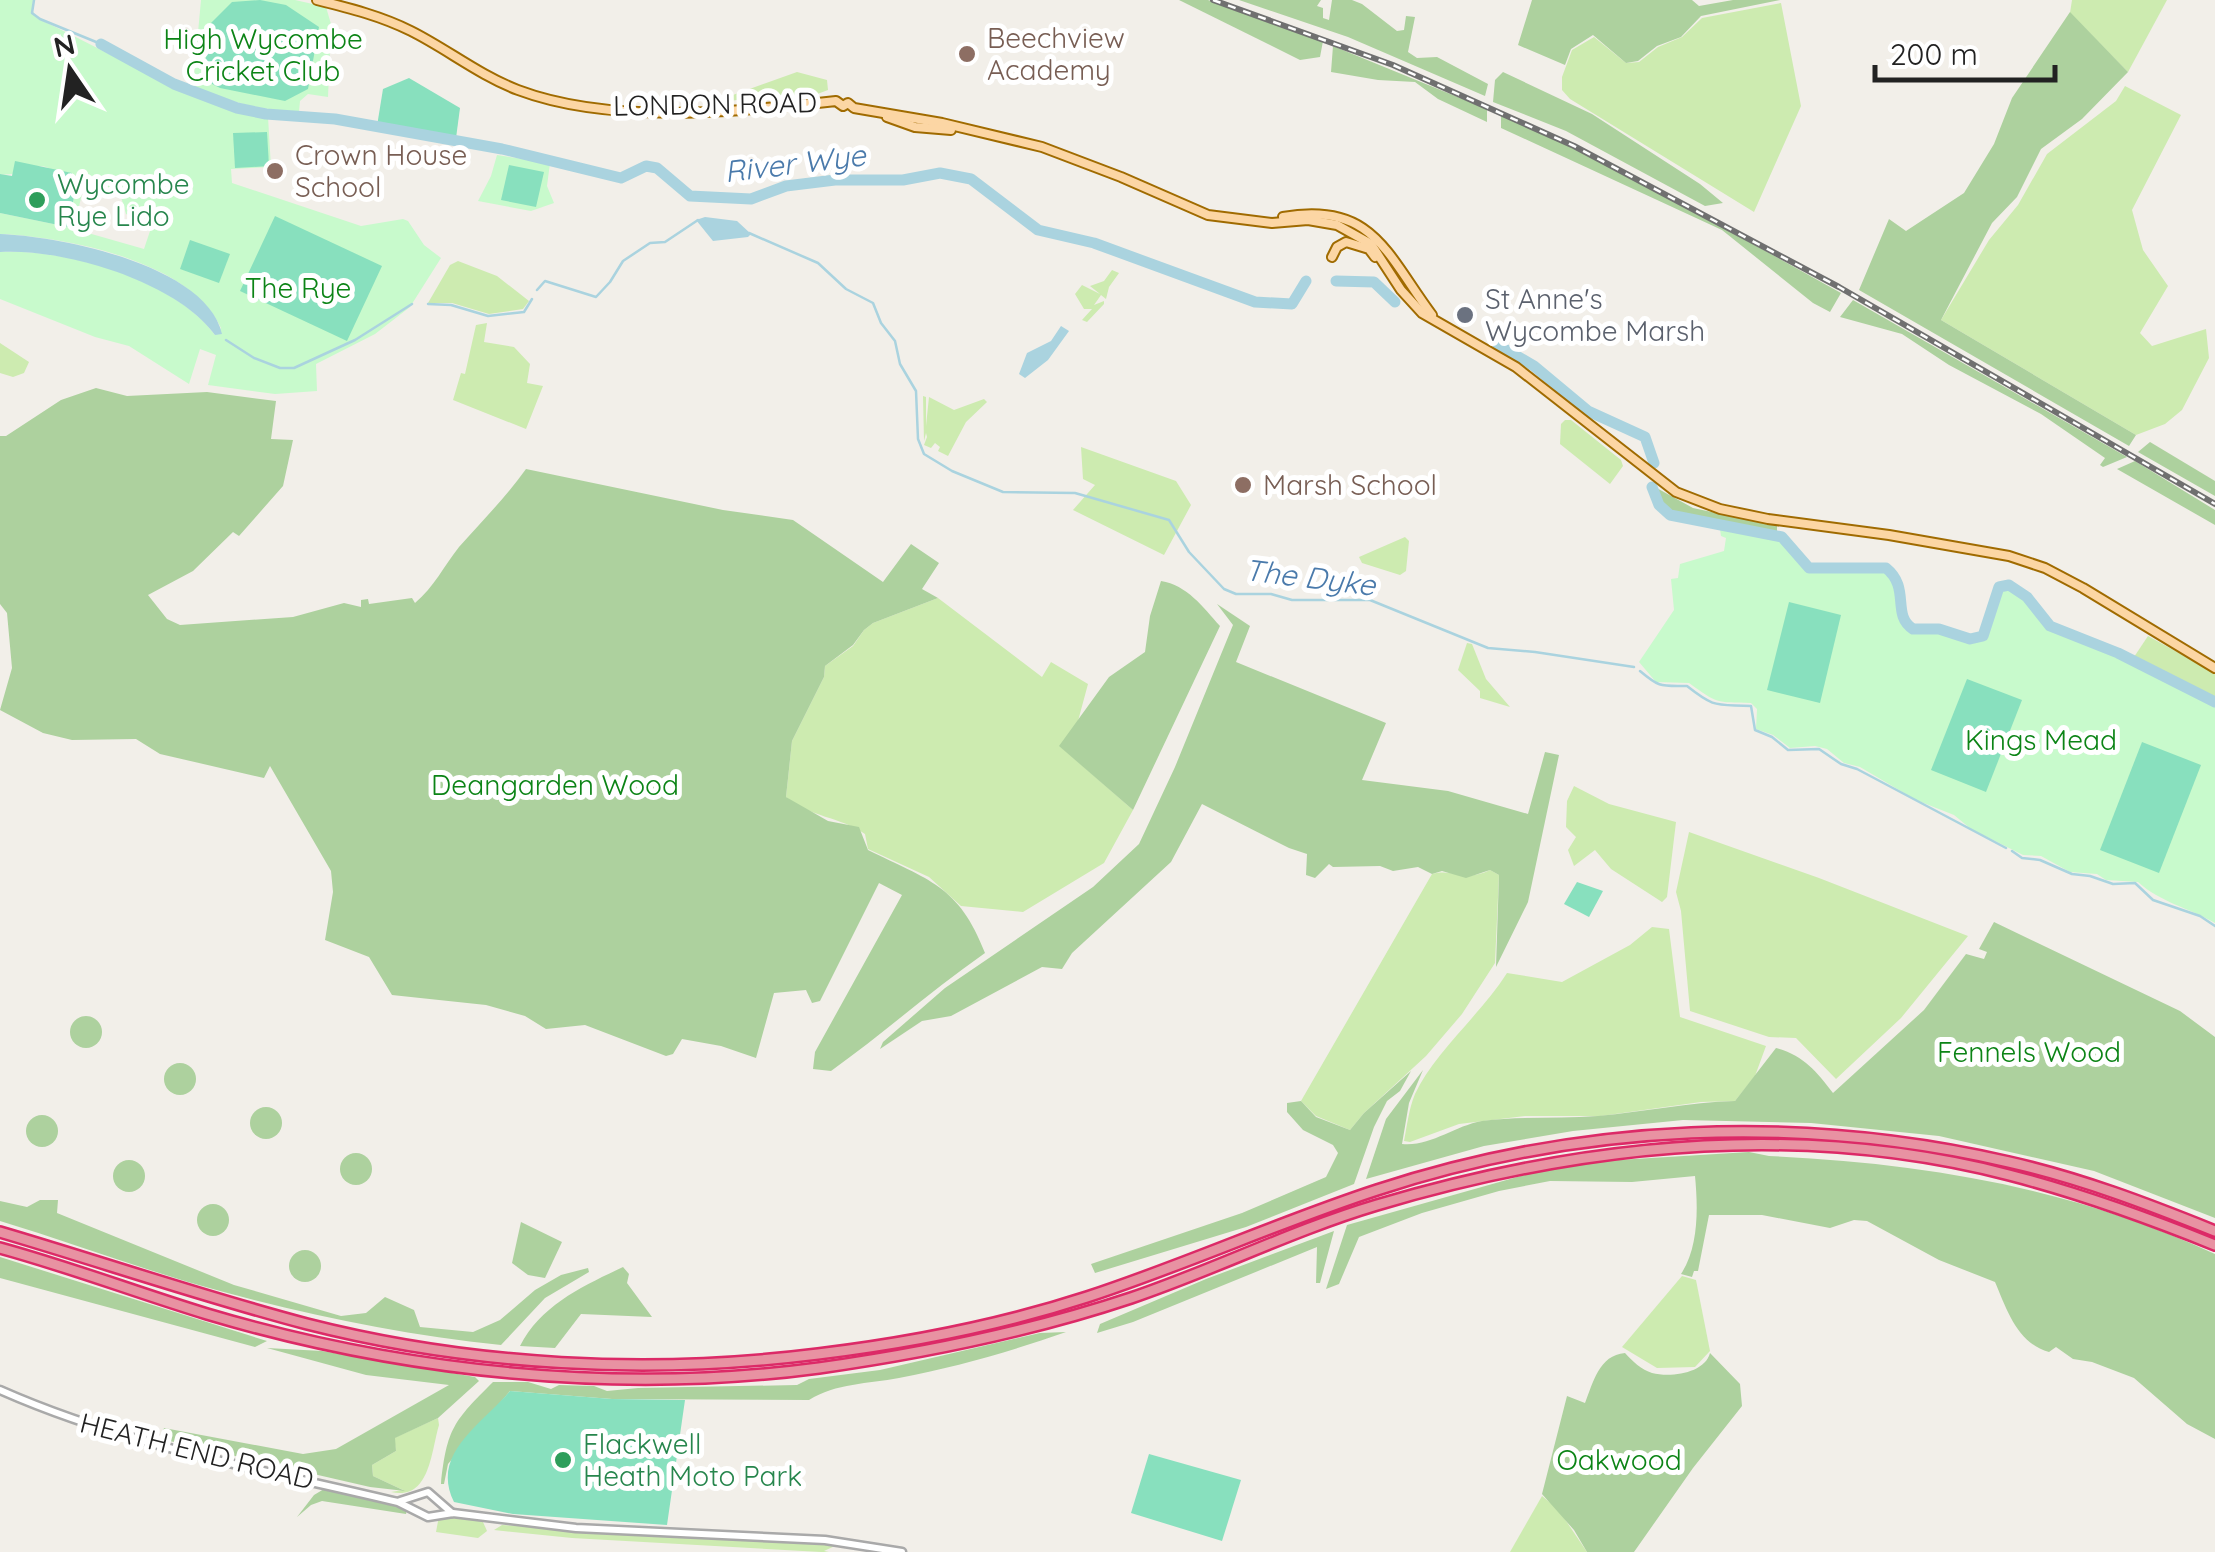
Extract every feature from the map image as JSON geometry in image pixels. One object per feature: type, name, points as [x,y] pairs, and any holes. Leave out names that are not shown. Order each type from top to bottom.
[{"type":"highway","points":[[0,1232],[309,1324],[524,1360],[664,1364],[818,1354],[931,1335],[1084,1298],[1382,1188],[1569,1145],[1706,1130],[1848,1136],[2006,1161],[2091,1185],[2215,1231]]},
{"type":"highway","points":[[0,1248],[257,1327],[346,1348],[516,1374],[610,1378],[813,1369],[945,1348],[1132,1298],[1374,1206],[1478,1178],[1581,1157],[1639,1150],[1765,1143],[1850,1148],[1928,1159],[2047,1185],[2215,1245]]},
{"type":"main road","name":"LONDON ROAD","points":[[317,0],[379,17],[516,89],[571,104],[660,112],[848,103],[854,108],[1042,147],[1208,215],[1329,222],[1371,244],[1397,284],[1422,312],[1435,319]]},
{"type":"main road","name":"LONDON ROAD","points":[[869,110],[915,127],[976,133]]},
{"type":"main road","points":[[892,114],[928,124]]},
{"type":"main road","name":"LONDON ROAD","points":[[1269,221],[1308,212],[1322,213],[1350,222],[1378,238],[1435,319]]},
{"type":"main road","points":[[1332,257],[1337,247],[1346,242],[1356,244],[1368,250],[1397,284]]},
{"type":"main road","points":[[1392,260],[1396,273],[1422,312]]},
{"type":"main road","points":[[1435,319],[1516,367],[1676,492],[1720,509],[1768,520],[2009,556],[2083,588],[2215,668]]},
{"type":"street","name":"HEATH END ROAD","points":[[0,1390],[56,1415],[168,1448],[398,1502],[416,1510]]},
{"type":"street","points":[[398,1502],[428,1492],[453,1514]]},
{"type":"street","points":[[417,1496],[416,1510],[424,1517],[453,1514],[576,1528],[825,1540],[902,1552]]},
{"type":"street","points":[[435,1514],[440,1503]]},
{"type":"green space","name":"The Rye","points":[[0,0],[33,0],[32,10],[37,18],[158,78],[250,114],[268,117],[271,167],[231,169],[232,183],[361,226],[403,219],[424,245],[441,258],[410,307],[375,334],[316,364],[317,391],[275,394],[208,385],[216,355],[200,349],[189,384],[129,346],[95,337],[0,299],[0,252],[27,252],[117,271],[174,298],[215,335],[221,328],[206,305],[183,285],[155,270],[91,247],[0,234],[0,213],[68,227],[76,187],[45,167],[0,174]],"holes":[[[83,189],[121,197],[126,214],[152,225],[144,249],[74,229]]]},
{"type":"green space","name":"High Wycombe Cricket Club","points":[[201,0],[295,0],[326,7],[331,24],[328,97],[308,94],[300,101],[299,112],[245,104],[193,87]]},
{"type":"green space","name":"High Wycombe Cricket Club","points":[[260,0],[286,5],[319,27],[308,89],[285,101],[220,88],[210,83],[204,72],[210,24],[232,2]]},
{"type":"green space","points":[[1179,0],[1208,0],[1323,41],[1320,57],[1300,60]]},
{"type":"green space","points":[[1239,0],[1321,0],[1317,6],[1323,8],[1323,18],[1329,20],[1332,0],[1352,0],[1397,31],[1404,30],[1406,16],[1415,17],[1408,52],[1417,58],[1437,57],[1488,84],[1485,96],[1348,37]]},
{"type":"green space","points":[[1532,0],[1692,0],[1699,6],[1733,0],[1780,0],[1701,16],[1681,37],[1657,46],[1638,61],[1626,63],[1593,35],[1571,49],[1565,65],[1518,45]]},
{"type":"green space","points":[[2072,0],[2167,0],[2128,72],[2070,13]]},
{"type":"green space","points":[[1781,3],[1801,106],[1754,212],[1570,99],[1562,90],[1562,77],[1572,50],[1594,37],[1626,63],[1639,62],[1658,47],[1682,37],[1702,18]]},
{"type":"green space","points":[[2070,12],[2128,72],[2082,119],[2041,149],[2017,197],[1992,223],[1941,320],[2136,435],[2129,446],[1859,290],[1889,219],[1906,231],[1964,193],[1994,144],[2012,98]]},
{"type":"green space","points":[[1333,46],[1487,109],[1487,122],[1438,99],[1415,82],[1331,72]]},
{"type":"green space","points":[[797,72],[827,80],[828,90],[812,96],[773,95],[708,104]]},
{"type":"green space","points":[[1503,72],[1592,114],[1723,203],[1705,206],[1566,131],[1493,102],[1495,80]]},
{"type":"green space","points":[[409,78],[460,108],[456,138],[377,126],[383,89]]},
{"type":"green space","points":[[2125,86],[2181,115],[2132,210],[2143,250],[2168,286],[2140,333],[2152,346],[2206,329],[2209,358],[2182,410],[2165,424],[2136,435],[1941,320],[1989,240],[2018,205],[2047,154],[2116,101]]},
{"type":"green space","points":[[1501,114],[1616,168],[1841,293],[1830,312],[1813,303],[1722,230],[1501,128]]},
{"type":"green space","points":[[267,132],[269,166],[235,168],[233,133]]},
{"type":"green space","points":[[497,155],[550,163],[547,186],[554,203],[531,211],[478,201]]},
{"type":"green space","name":"Wycombe Rye Lido","points":[[15,161],[72,173],[69,185],[76,187],[68,227],[0,213],[0,174],[12,176]]},
{"type":"green space","points":[[509,165],[544,172],[536,207],[501,200]]},
{"type":"green space","points":[[275,216],[382,266],[347,341],[240,291]]},
{"type":"green space","points":[[190,240],[230,254],[219,283],[180,269]]},
{"type":"green space","points":[[458,261],[497,276],[529,301],[523,309],[489,314],[452,303],[428,303],[450,265]]},
{"type":"green space","points":[[1112,270],[1119,273],[1106,299],[1101,295],[1094,305],[1104,304],[1087,322],[1082,320],[1092,309],[1084,309],[1075,294],[1082,285],[1100,294],[1090,286],[1104,281]]},
{"type":"green space","points":[[1853,300],[2127,457],[2103,467],[2100,465],[2105,458],[2041,414],[1949,365],[1902,334],[1840,317]]},
{"type":"green space","points":[[487,323],[484,342],[514,347],[530,364],[527,383],[543,386],[526,429],[453,400],[461,373],[465,374],[476,325]]},
{"type":"green space","points":[[0,343],[29,362],[24,373],[13,377],[0,373]]},
{"type":"green space","name":"Deangarden Wood","points":[[96,388],[127,396],[207,392],[276,401],[271,439],[293,440],[283,486],[239,536],[233,532],[193,571],[148,595],[167,619],[180,625],[293,617],[344,603],[361,607],[361,600],[368,599],[369,604],[412,598],[415,603],[526,469],[723,510],[793,520],[883,582],[911,544],[939,563],[922,589],[938,598],[873,623],[853,645],[825,666],[824,677],[792,741],[786,797],[828,821],[859,827],[868,850],[939,887],[964,912],[985,953],[831,1071],[813,1069],[815,1052],[902,895],[879,883],[820,1001],[812,1003],[806,990],[774,993],[756,1058],[682,1039],[673,1054],[666,1056],[585,1025],[546,1029],[525,1016],[486,1005],[392,995],[369,957],[325,940],[333,892],[331,871],[270,766],[264,778],[160,754],[136,739],[72,740],[43,733],[0,710],[12,668],[7,613],[0,604],[0,436],[6,436],[61,400]]},
{"type":"green space","points":[[923,396],[926,426],[929,397],[954,410],[984,399],[987,402],[966,422],[948,456],[938,451],[940,447],[935,443],[931,448],[924,445],[927,437],[926,433],[924,441]]},
{"type":"green space","points":[[1571,420],[1621,460],[1623,466],[1610,484],[1560,444],[1561,424]]},
{"type":"green space","points":[[2150,442],[2215,481],[2215,496],[2138,452]]},
{"type":"green space","points":[[1081,447],[1176,481],[1191,505],[1164,555],[1073,510],[1095,485],[1083,479]]},
{"type":"green space","points":[[2135,461],[2215,510],[2215,525],[2117,469]]},
{"type":"green space","points":[[1653,486],[1693,508],[1777,526],[1777,534],[1667,512],[1653,494]]},
{"type":"green space","name":"Kings Mead","points":[[1720,529],[1784,541],[1800,565],[1812,571],[1887,571],[1897,586],[1899,616],[1907,628],[1947,632],[1976,641],[1987,633],[2000,589],[2006,586],[2023,594],[2051,629],[2077,636],[2215,705],[2215,923],[2165,900],[2138,882],[2070,872],[2041,856],[2023,855],[1971,829],[1954,815],[1916,800],[1860,767],[1844,763],[1827,749],[1790,748],[1773,735],[1756,729],[1757,709],[1751,703],[1717,700],[1689,683],[1656,682],[1639,662],[1674,610],[1671,579],[1678,578],[1680,564],[1724,551],[1726,538],[1721,536]]},
{"type":"green space","points":[[1405,537],[1409,541],[1406,571],[1400,575],[1362,563],[1359,557]]},
{"type":"green space","points":[[1161,581],[1187,592],[1220,626],[1133,810],[1059,746],[1109,677],[1145,652],[1150,616]]},
{"type":"green space","points":[[938,598],[1042,677],[1051,662],[1088,684],[1078,721],[1060,746],[1133,810],[1104,863],[1023,912],[961,906],[929,877],[868,849],[865,834],[786,797],[792,741],[824,677],[825,666],[853,646],[873,623]]},
{"type":"green space","points":[[1789,602],[1841,615],[1820,703],[1767,690]]},
{"type":"green space","points":[[1217,604],[1250,626],[1236,662],[1386,723],[1362,780],[1448,791],[1528,814],[1545,752],[1559,755],[1528,902],[1496,967],[1499,875],[1490,870],[1466,878],[1442,871],[1432,874],[1418,867],[1393,871],[1380,866],[1329,864],[1315,878],[1306,875],[1307,854],[1202,804],[1171,862],[1072,953],[1062,969],[1042,967],[951,1016],[922,1021],[880,1049],[883,1042],[945,988],[1093,887],[1139,844],[1233,625]]},
{"type":"green space","points":[[2148,636],[2215,673],[2215,698],[2134,657]]},
{"type":"green space","points":[[1467,643],[1472,644],[1486,679],[1510,707],[1480,698],[1480,691],[1458,670]]},
{"type":"green space","points":[[1967,679],[2022,700],[1986,792],[1931,770]]},
{"type":"green space","points":[[2142,742],[2201,765],[2159,873],[2100,850]]},
{"type":"green space","points":[[1574,786],[1609,804],[1676,822],[1667,897],[1662,902],[1611,869],[1595,850],[1574,866],[1568,850],[1576,837],[1566,827],[1567,801]]},
{"type":"green space","points":[[1689,832],[1968,936],[1901,1018],[1836,1079],[1796,1038],[1769,1037],[1690,1011],[1676,892]]},
{"type":"green space","points":[[1490,870],[1499,875],[1495,963],[1462,1014],[1426,1056],[1350,1130],[1316,1116],[1301,1101],[1432,874],[1472,875]]},
{"type":"green space","points":[[1577,882],[1603,891],[1589,917],[1564,904]]},
{"type":"green space","name":"Fennels Wood","points":[[1994,922],[2180,1011],[2215,1037],[2215,1218],[2094,1171],[1939,1136],[1811,1123],[1683,1120],[1573,1131],[1484,1146],[1366,1179],[1386,1119],[1423,1070],[1409,1103],[1402,1144],[1422,1142],[1482,1121],[1598,1116],[1735,1101],[1776,1048],[1809,1065],[1833,1093],[1924,1010],[1966,954],[1984,959],[1987,952],[1979,949]]},
{"type":"green space","points":[[1652,927],[1669,929],[1680,1017],[1766,1046],[1755,1076],[1735,1101],[1601,1116],[1525,1116],[1459,1124],[1404,1141],[1413,1099],[1423,1079],[1507,973],[1562,982],[1630,945]]},
{"type":"green space","points":[[86,1016],[98,1020],[102,1032],[98,1044],[86,1048],[74,1044],[70,1032],[74,1020]]},
{"type":"green space","points":[[180,1063],[192,1067],[196,1079],[192,1091],[180,1095],[168,1091],[164,1079],[168,1067]]},
{"type":"green space","points":[[1411,1071],[1400,1091],[1387,1101],[1354,1184],[1246,1227],[1095,1273],[1091,1264],[1242,1213],[1326,1177],[1338,1153],[1333,1145],[1303,1130],[1287,1112],[1287,1103],[1301,1101],[1316,1117],[1350,1130]]},
{"type":"green space","points":[[266,1107],[278,1111],[282,1123],[278,1135],[266,1139],[254,1135],[250,1123],[254,1111]]},
{"type":"green space","points":[[42,1115],[54,1119],[58,1131],[54,1143],[42,1147],[30,1143],[26,1131],[30,1119]]},
{"type":"green space","points":[[1749,1152],[1885,1165],[1997,1183],[2107,1212],[2215,1254],[2215,1439],[2187,1424],[2134,1378],[2073,1359],[2056,1347],[2049,1352],[2038,1348],[2014,1324],[1995,1282],[1939,1260],[1867,1221],[1854,1220],[1830,1228],[1762,1215],[1709,1215],[1698,1271],[1692,1277],[1681,1274],[1694,1239],[1695,1176],[1632,1182],[1550,1181],[1422,1213],[1359,1237],[1339,1284],[1326,1289],[1347,1225],[1535,1172],[1602,1161]]},
{"type":"green space","points":[[356,1153],[368,1157],[372,1169],[368,1181],[356,1185],[344,1181],[340,1169],[344,1157]]},
{"type":"green space","points":[[129,1160],[141,1164],[145,1176],[141,1188],[129,1192],[117,1188],[113,1176],[117,1164]]},
{"type":"green space","points":[[40,1200],[58,1200],[57,1213],[234,1285],[341,1316],[366,1313],[385,1297],[414,1310],[420,1327],[473,1332],[500,1320],[535,1290],[561,1275],[588,1268],[589,1272],[545,1298],[501,1345],[461,1340],[343,1321],[265,1303],[0,1221],[0,1201],[27,1207]]},
{"type":"green space","points":[[213,1204],[225,1208],[229,1220],[225,1232],[213,1236],[201,1232],[197,1220],[201,1208]]},
{"type":"green space","points":[[521,1222],[562,1242],[545,1278],[528,1275],[512,1263]]},
{"type":"green space","points":[[1334,1231],[1320,1283],[1316,1283],[1317,1247],[1097,1333],[1100,1324]]},
{"type":"green space","points":[[305,1250],[317,1254],[321,1266],[317,1278],[305,1282],[293,1278],[289,1266],[293,1254]]},
{"type":"green space","points":[[0,1257],[267,1341],[255,1347],[0,1278]]},
{"type":"green space","points":[[623,1267],[629,1274],[627,1283],[652,1317],[581,1314],[555,1348],[520,1346],[551,1308]]},
{"type":"green space","points":[[1682,1276],[1696,1280],[1710,1351],[1695,1367],[1657,1368],[1622,1347]]},
{"type":"green space","points":[[1066,1332],[942,1369],[841,1387],[809,1400],[612,1399],[510,1391],[448,1464],[441,1484],[446,1450],[455,1427],[493,1382],[528,1382],[551,1389],[559,1385],[594,1386],[607,1391],[797,1385],[809,1379],[880,1370],[1040,1333]]},
{"type":"green space","points":[[267,1348],[322,1351],[475,1377],[479,1381],[438,1418],[395,1438],[396,1451],[372,1465],[373,1476],[405,1491],[370,1487],[161,1439],[164,1428],[303,1454],[336,1449],[449,1385],[366,1375]]},
{"type":"green space","name":"Oakwood","points":[[1625,1353],[1648,1372],[1668,1375],[1702,1365],[1710,1353],[1740,1384],[1742,1406],[1634,1552],[1587,1552],[1574,1530],[1542,1494],[1567,1396],[1585,1403],[1603,1364]]},
{"type":"green space","name":"Flackwell Heath Moto Park","points":[[510,1391],[685,1400],[667,1525],[513,1514],[454,1502],[448,1485],[454,1455],[473,1428]]},
{"type":"green space","points":[[438,1418],[431,1460],[421,1482],[404,1493],[391,1492],[403,1490],[373,1476],[372,1465],[396,1451],[394,1438]]},
{"type":"green space","points":[[1149,1454],[1241,1480],[1222,1541],[1131,1513]]},
{"type":"green space","points":[[324,1489],[397,1504],[407,1508],[406,1514],[322,1501],[297,1517],[314,1495]]},
{"type":"green space","points":[[1542,1496],[1558,1509],[1587,1552],[1510,1552]]},
{"type":"green space","points":[[455,1515],[483,1522],[487,1531],[478,1538],[436,1532],[439,1516]]},
{"type":"green space","points":[[502,1525],[837,1545],[824,1551],[829,1552],[821,1552],[494,1530]]},
{"type":"water","points":[[705,217],[737,221],[751,234],[713,241],[696,220]]},
{"type":"water","points":[[0,234],[92,248],[161,273],[211,310],[222,334],[215,335],[174,299],[117,272],[55,256],[0,252]]},
{"type":"water","points":[[1061,326],[1069,331],[1048,360],[1025,378],[1019,374],[1027,353],[1051,341]]},
{"type":"waterway","points":[[34,0],[32,13],[40,19],[101,44]]},
{"type":"waterway","name":"River Wye","points":[[101,44],[174,84],[237,108],[266,114],[335,119],[502,149],[621,178],[646,166],[657,168],[690,196],[751,199],[786,186],[835,180],[903,180],[940,173],[971,179],[1038,230],[1094,243],[1255,302],[1292,304],[1306,281]]},
{"type":"waterway","points":[[537,290],[545,281],[596,297],[623,261],[650,243],[665,242],[698,220]]},
{"type":"waterway","name":"The Dyke","points":[[749,233],[818,263],[846,289],[873,303],[881,323],[895,341],[900,364],[916,391],[918,439],[924,454],[952,471],[1003,492],[1075,493],[1169,520],[1189,552],[1224,589],[1236,594],[1271,594],[1292,600],[1370,600],[1488,648],[1634,667]]},
{"type":"waterway","name":"River Wye","points":[[1336,281],[1374,282],[1395,302]]},
{"type":"waterway","points":[[428,304],[451,305],[488,316],[524,312],[532,299]]},
{"type":"waterway","points":[[226,340],[254,358],[280,368],[294,368],[355,340],[412,304]]},
{"type":"waterway","name":"River Wye","points":[[1498,345],[1534,366],[1588,411],[1645,437],[1654,463]]},
{"type":"waterway","name":"River Wye","points":[[1652,487],[1659,505],[1670,515],[1782,537],[1809,568],[1886,568],[1898,584],[1903,616],[1913,629],[1939,629],[1970,639],[1983,636],[1999,587],[2009,585],[2027,597],[2050,626],[2118,653],[2215,702]]},
{"type":"waterway","points":[[1640,671],[1661,685],[1687,686],[1717,704],[1751,706],[1755,730],[1788,750],[1819,749],[2006,848]]},
{"type":"waterway","points":[[2012,851],[2072,874],[2113,884],[2135,883],[2153,900],[2200,916],[2215,926]]},
{"type":"railway","points":[[1213,0],[1393,65],[1574,146],[1839,287],[2215,504]]},
{"type":"place","name":"Beechview Academy","points":[[967,54]]},
{"type":"place","name":"Crown House School","points":[[275,171]]},
{"type":"place","name":"Wycombe Rye Lido","points":[[37,200]]},
{"type":"place","name":"St Anne's Wycombe Marsh","points":[[1465,315]]},
{"type":"place","name":"Marsh School","points":[[1243,485]]},
{"type":"place","name":"Flackwell Heath Moto Park","points":[[563,1460]]}]
